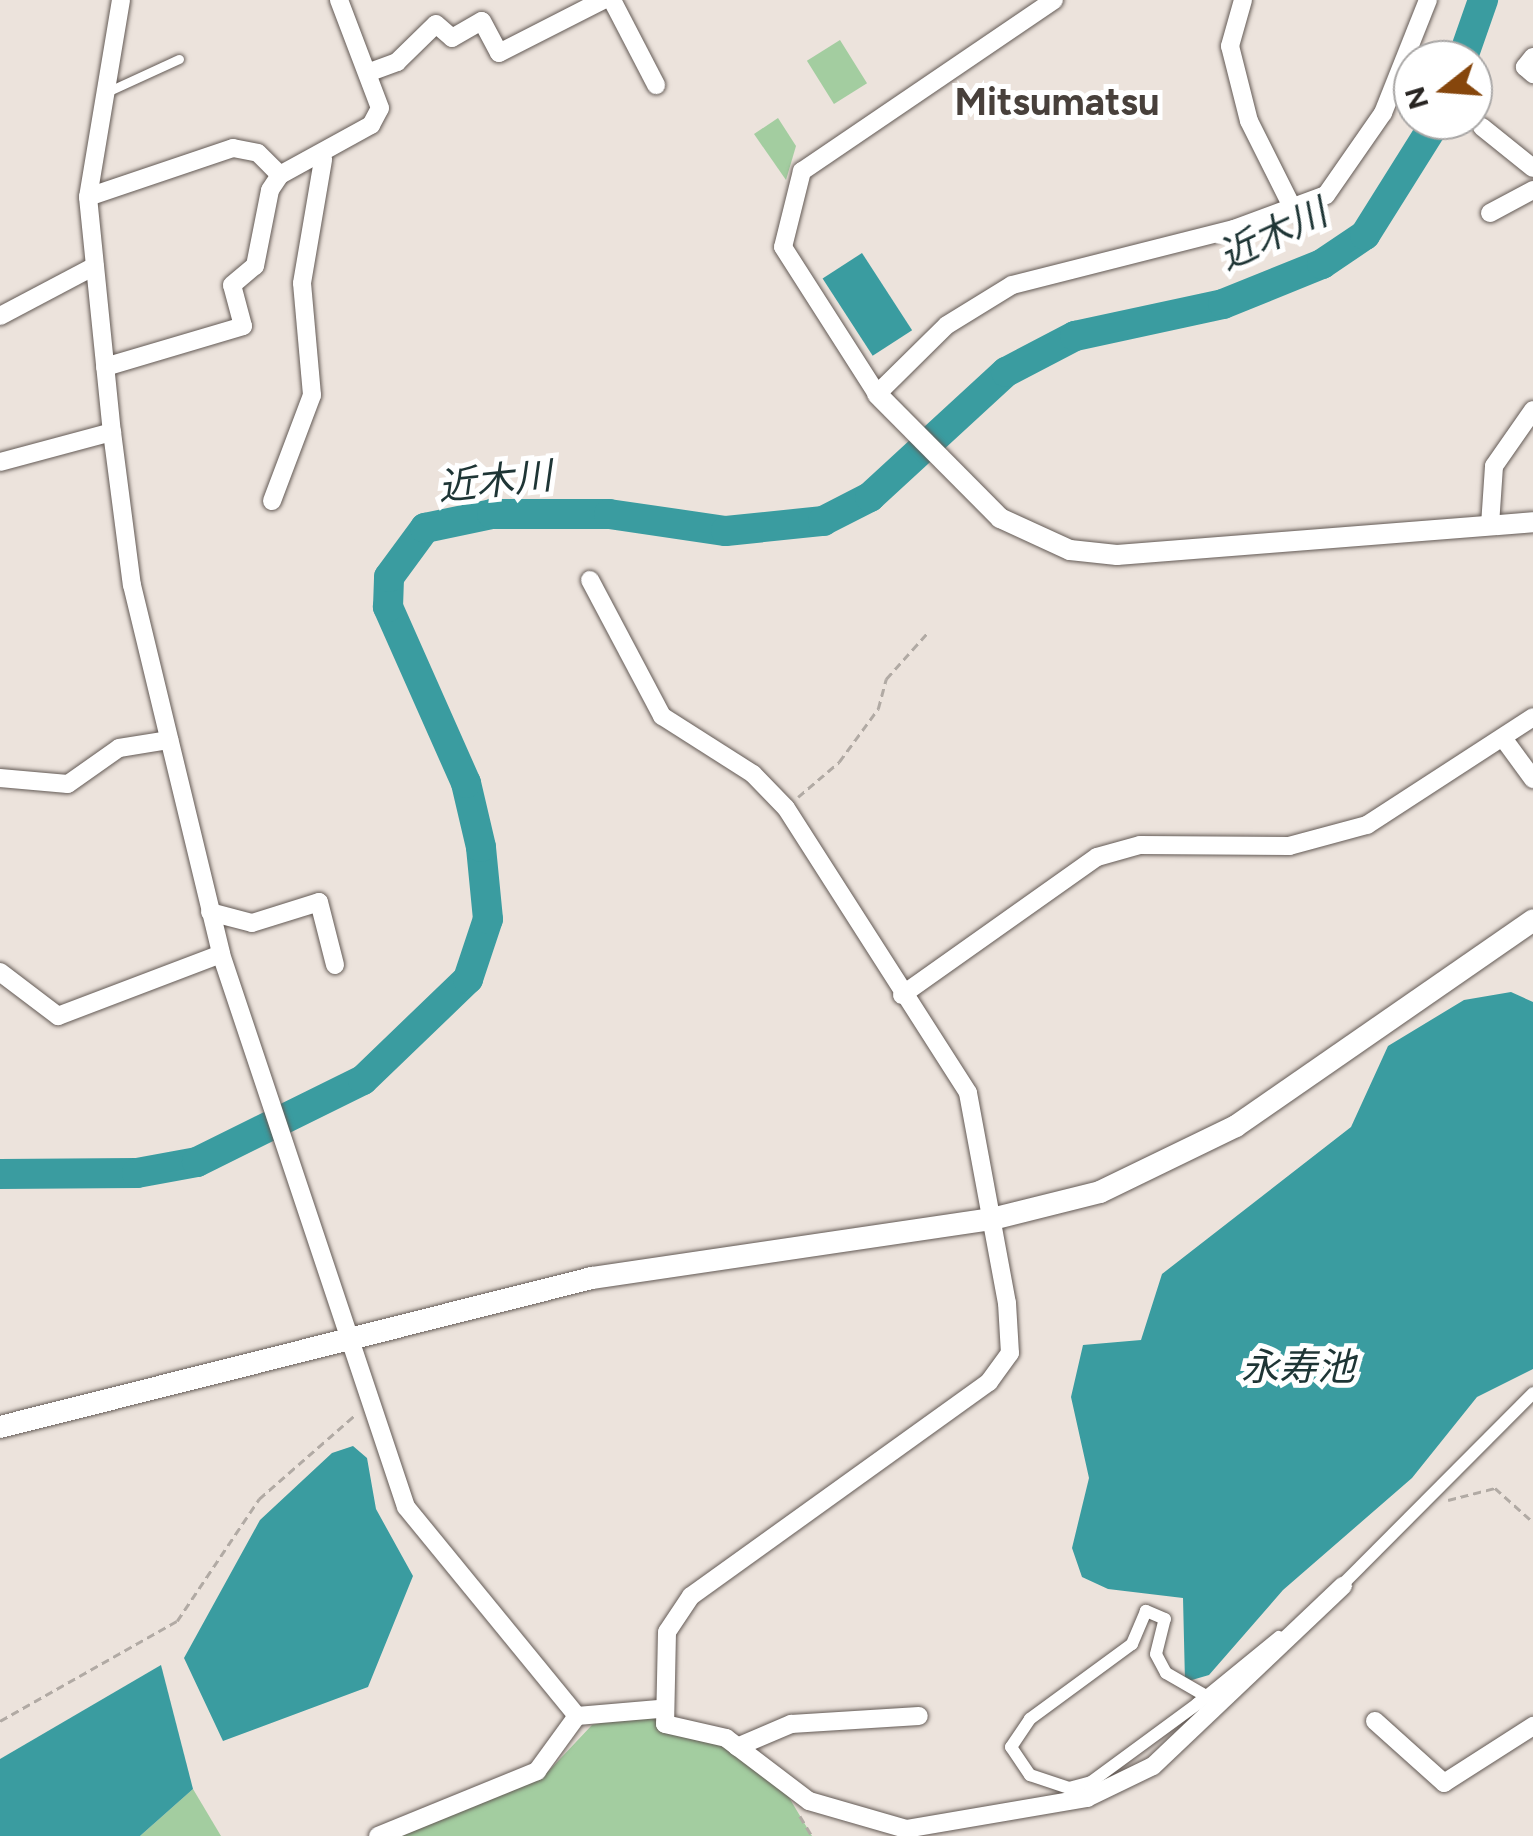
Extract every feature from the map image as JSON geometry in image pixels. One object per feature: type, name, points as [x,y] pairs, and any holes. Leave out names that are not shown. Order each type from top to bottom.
[{"type":"main road","points":[[0,1427],[620,1273],[992,1219],[1100,1192],[1215,1139],[1533,920]]},
{"type":"street","points":[[121,0],[88,197],[105,367],[132,585],[221,954],[252,1062],[406,1506],[577,1716]]},
{"type":"street","points":[[280,175],[323,160],[372,125],[380,108],[370,72],[339,0]]},
{"type":"street","points":[[370,72],[397,62],[436,24],[452,38],[482,21],[499,54],[603,0]]},
{"type":"street","points":[[612,0],[656,86]]},
{"type":"street","points":[[1054,0],[802,171],[783,247],[884,402],[974,496],[1032,535],[1117,555],[1533,522]]},
{"type":"street","points":[[1243,0],[1235,65],[1249,121],[1294,211]]},
{"type":"street","points":[[884,402],[948,325],[1012,285],[1294,211],[1326,195],[1364,148],[1428,0]]},
{"type":"street","points":[[1533,58],[1525,66],[1533,74]]},
{"type":"street","points":[[1493,136],[1533,168]]},
{"type":"street","points":[[88,197],[233,148],[258,153],[280,175]]},
{"type":"street","points":[[272,501],[312,395],[302,283],[323,160]]},
{"type":"street","points":[[105,367],[242,326],[232,285],[255,266],[280,175]]},
{"type":"street","points":[[1490,213],[1533,190]]},
{"type":"street","points":[[0,316],[95,266]]},
{"type":"street","points":[[1490,525],[1494,466],[1533,410]]},
{"type":"street","points":[[0,462],[112,432]]},
{"type":"street","points":[[590,580],[662,716],[753,774],[786,808],[968,1094],[992,1219],[1010,1352],[967,1400],[691,1596],[667,1632],[660,1709],[665,1724],[714,1732],[809,1801],[906,1829],[1087,1798],[1153,1766],[1343,1586],[1533,1394]]},
{"type":"street","points":[[902,995],[1097,858],[1140,845],[1289,846],[1334,835],[1402,807],[1533,717]]},
{"type":"street","points":[[1503,738],[1533,780]]},
{"type":"street","points":[[0,778],[68,784],[120,748],[169,740]]},
{"type":"street","points":[[210,912],[252,923],[318,902],[336,965]]},
{"type":"street","points":[[0,972],[58,1016],[221,954]]},
{"type":"street","points":[[1156,1654],[1166,1619],[1157,1610],[1137,1617],[1132,1644],[1013,1734],[1030,1775],[1069,1788],[1091,1782],[1343,1586]]},
{"type":"street","points":[[1132,1644],[1156,1654],[1166,1674],[1206,1696]]},
{"type":"street","points":[[378,1836],[537,1770],[577,1716],[660,1709]]},
{"type":"street","points":[[737,1747],[791,1724],[918,1716]]},
{"type":"street","points":[[1375,1722],[1444,1783],[1512,1731],[1533,1726]]},
{"type":"lane","points":[[104,93],[179,59]]},
{"type":"path","points":[[786,808],[839,762],[878,709],[886,679],[929,631]]},
{"type":"path","points":[[0,1721],[177,1620],[259,1500],[326,1434],[372,1404]]},
{"type":"path","points":[[1438,1510],[1496,1488],[1533,1522]]},
{"type":"green space","points":[[840,40],[867,83],[834,104],[807,61]]},
{"type":"green space","points":[[778,118],[796,146],[786,180],[754,134]]},
{"type":"green space","points":[[659,1709],[665,1724],[693,1727],[781,1784],[812,1836],[401,1836],[543,1777],[592,1725]]},
{"type":"green space","points":[[193,1789],[221,1836],[140,1836]]},
{"type":"water","points":[[862,253],[912,330],[873,356],[823,279]]},
{"type":"water","name":"永寿池","points":[[1511,992],[1533,1002],[1533,1369],[1477,1397],[1412,1478],[1283,1590],[1209,1675],[1185,1682],[1183,1598],[1108,1589],[1082,1577],[1072,1548],[1089,1478],[1071,1397],[1083,1345],[1141,1340],[1162,1274],[1351,1127],[1388,1046],[1464,1000]]},
{"type":"water","points":[[353,1446],[367,1458],[376,1509],[413,1576],[368,1687],[223,1741],[184,1658],[260,1520],[332,1453]]},
{"type":"water","points":[[161,1665],[193,1789],[140,1836],[0,1836],[0,1759]]},
{"type":"waterway","name":"近木川","points":[[1469,40],[1483,0]]},
{"type":"waterway","name":"近木川","points":[[0,1174],[137,1173],[197,1162],[363,1080],[468,979],[488,919],[481,847],[466,783],[388,607],[389,577],[425,528],[492,514],[609,514],[726,531],[823,521],[870,497],[1006,372],[1075,336],[1223,304],[1322,264],[1365,235],[1424,140]]},
{"type":"district","name":"Mitsumatsu","points":[[1057,103]]}]
